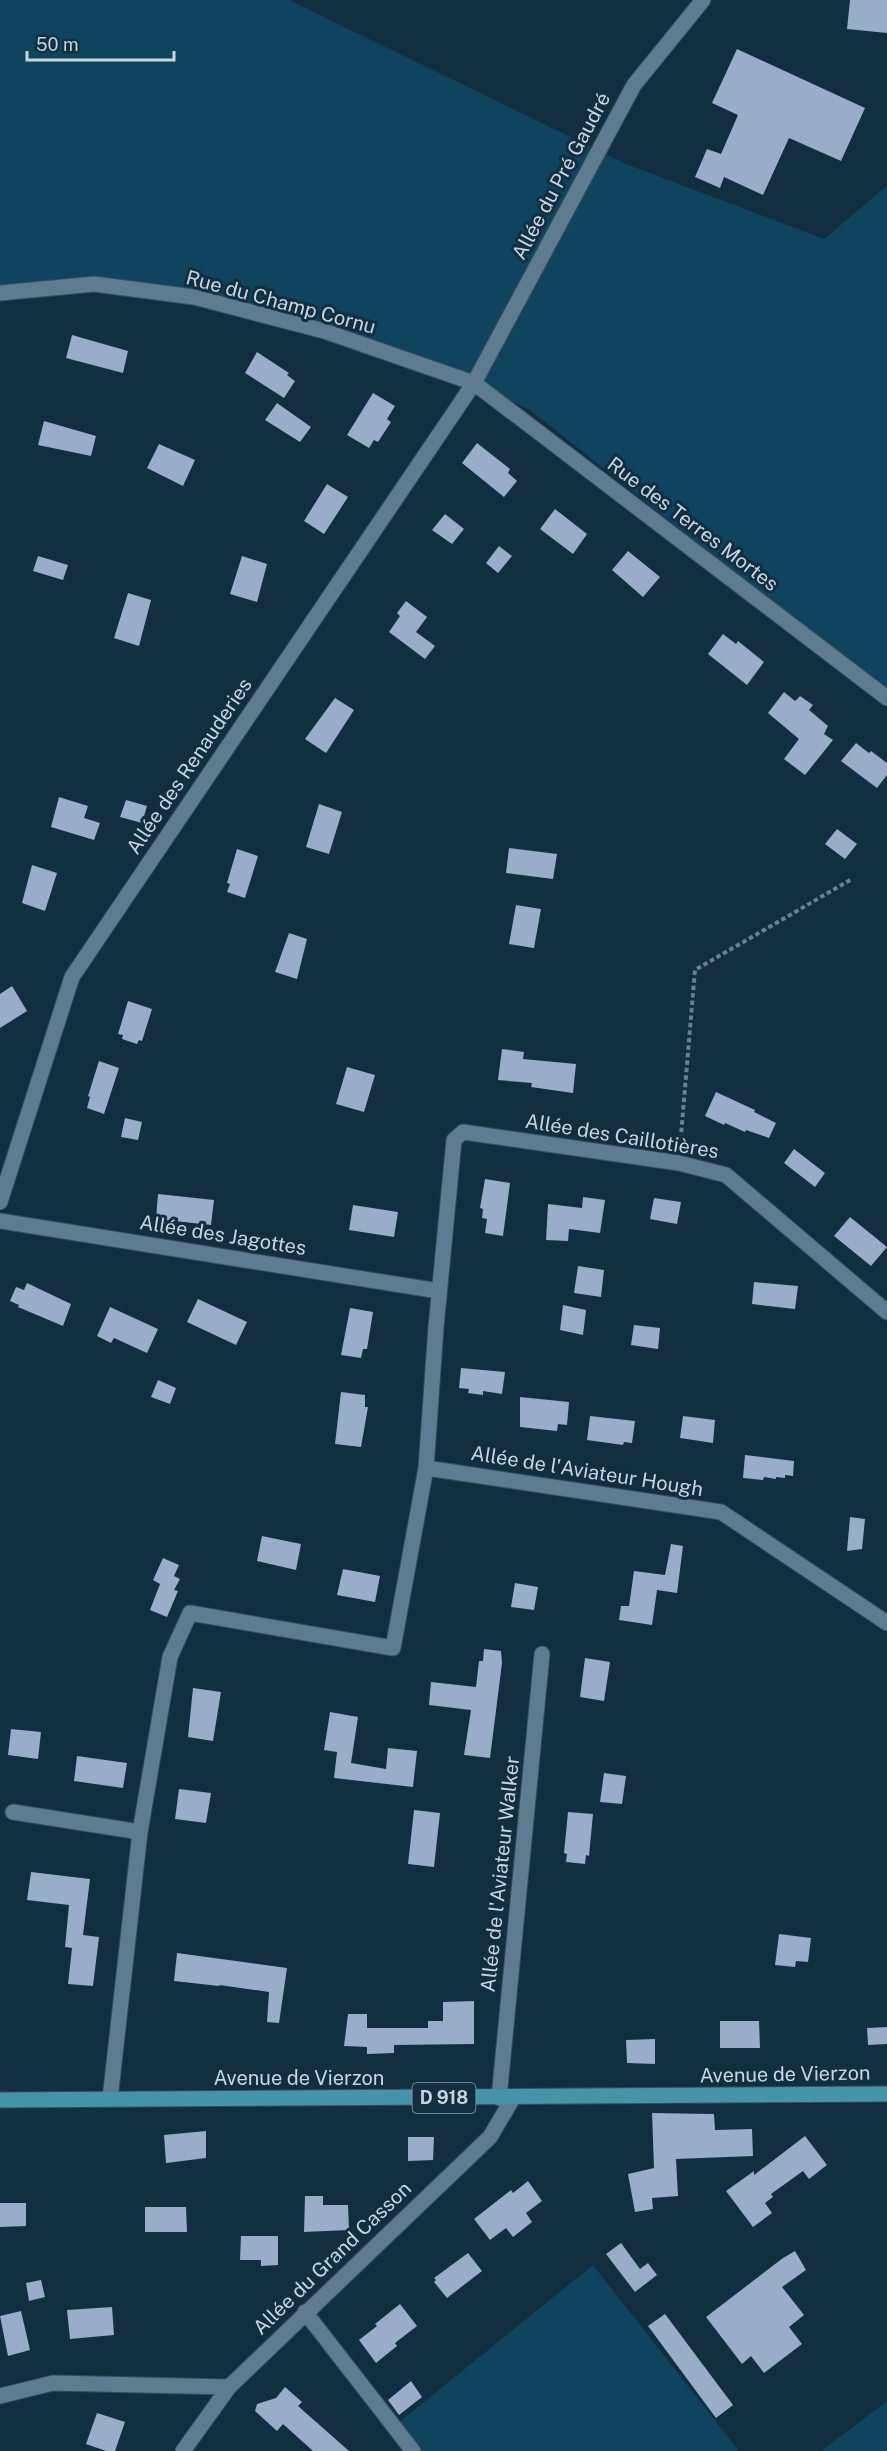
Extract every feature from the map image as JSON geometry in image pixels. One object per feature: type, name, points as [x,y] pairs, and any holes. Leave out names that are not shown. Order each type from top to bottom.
[{"type":"main road","name":"Avenue de Vierzon","points":[[0,2100],[887,2094]]},
{"type":"street","name":"Allée du Pré Gaudré","points":[[474,384],[634,85],[704,0]]},
{"type":"street","name":"Rue du Champ Cornu","points":[[0,293],[94,284],[194,297],[324,331],[474,384]]},
{"type":"street","name":"Rue des Terres Mortes","points":[[474,384],[887,698]]},
{"type":"street","name":"Allée des Renauderies","points":[[0,1202],[72,978],[474,384]]},
{"type":"street","name":"Allée des Caillotières","points":[[439,1291],[454,1140],[463,1132],[679,1163],[726,1175],[887,1312]]},
{"type":"street","name":"Allée des Jagottes","points":[[0,1221],[439,1291]]},
{"type":"street","points":[[110,2099],[140,1832],[170,1657],[190,1613],[393,1648],[426,1468],[439,1291]]},
{"type":"street","name":"Allée de l'Aviateur Hough","points":[[426,1468],[721,1512],[887,1623]]},
{"type":"street","name":"Allée de l'Aviateur Walker","points":[[506,2098],[542,1654]]},
{"type":"street","points":[[13,1812],[140,1832]]},
{"type":"street","name":"Allée du Grand Casson","points":[[183,2451],[229,2387],[490,2137],[506,2098]]},
{"type":"street","points":[[305,2312],[413,2451]]},
{"type":"street","points":[[0,2396],[53,2383],[229,2387]]},
{"type":"path","points":[[679,1163],[695,970],[852,879]]},
{"type":"shaded area","points":[[0,0],[289,0],[626,164],[824,239],[887,186],[887,694],[529,409],[386,349],[205,301],[96,286],[0,295]]},
{"type":"shaded area","points":[[593,2265],[739,2451],[421,2451],[398,2423]]},
{"type":"shaded area","points":[[887,2401],[887,2451],[821,2451]]},
{"type":"building","points":[[850,0],[887,0],[887,33],[847,29]]},
{"type":"building","points":[[737,49],[865,108],[841,161],[789,138],[763,195],[724,177],[720,188],[695,177],[707,149],[721,154],[738,115],[712,103]]},
{"type":"building","points":[[72,335],[128,351],[123,373],[66,358]]},
{"type":"building","points":[[257,352],[289,373],[287,375],[295,381],[284,398],[245,373]]},
{"type":"building","points":[[373,393],[395,406],[387,419],[391,422],[378,442],[374,440],[369,448],[347,435]]},
{"type":"building","points":[[277,403],[311,427],[300,442],[265,420]]},
{"type":"building","points":[[44,421],[96,436],[91,456],[38,445]]},
{"type":"building","points":[[477,443],[510,469],[508,473],[517,481],[504,497],[462,463]]},
{"type":"building","points":[[159,444],[195,460],[183,486],[147,468]]},
{"type":"building","points":[[327,484],[348,497],[324,534],[304,521]]},
{"type":"building","points":[[555,509],[587,534],[573,554],[540,529]]},
{"type":"building","points":[[445,514],[464,529],[452,544],[432,530]]},
{"type":"building","points":[[499,546],[512,556],[498,573],[486,563]]},
{"type":"building","points":[[628,551],[660,577],[643,597],[612,570]]},
{"type":"building","points":[[38,556],[68,565],[63,580],[33,571]]},
{"type":"building","points":[[242,556],[267,564],[257,602],[230,594]]},
{"type":"building","points":[[128,593],[151,600],[139,646],[114,638]]},
{"type":"building","points":[[406,601],[427,617],[416,632],[435,646],[425,659],[389,632],[400,616],[397,613]]},
{"type":"building","points":[[723,634],[736,644],[738,641],[764,662],[747,685],[708,654]]},
{"type":"building","points":[[784,692],[795,701],[800,696],[813,705],[809,710],[828,726],[824,734],[833,740],[805,775],[784,759],[799,739],[768,713]]},
{"type":"building","points":[[335,698],[354,710],[326,753],[305,739]]},
{"type":"building","points":[[856,743],[887,763],[887,775],[877,788],[841,761]]},
{"type":"building","points":[[59,797],[88,806],[84,818],[100,823],[94,840],[51,827]]},
{"type":"building","points":[[126,800],[147,806],[142,823],[120,817]]},
{"type":"building","points":[[319,804],[342,812],[329,854],[306,847]]},
{"type":"building","points":[[837,829],[857,844],[845,859],[825,844]]},
{"type":"building","points":[[509,848],[557,854],[553,879],[506,873]]},
{"type":"building","points":[[237,849],[258,856],[245,898],[227,892],[230,884],[227,883]]},
{"type":"building","points":[[32,865],[57,873],[45,911],[22,903]]},
{"type":"building","points":[[516,905],[541,909],[534,948],[509,944]]},
{"type":"building","points":[[289,933],[307,939],[297,979],[275,972]]},
{"type":"building","points":[[12,986],[27,1011],[0,1028],[0,994]]},
{"type":"building","points":[[128,1001],[152,1009],[142,1041],[139,1040],[137,1044],[122,1039],[123,1035],[118,1034]]},
{"type":"building","points":[[502,1049],[524,1052],[523,1059],[576,1064],[573,1093],[531,1087],[532,1083],[498,1080]]},
{"type":"building","points":[[99,1061],[119,1068],[104,1114],[87,1108],[90,1097],[88,1096]]},
{"type":"building","points":[[347,1067],[375,1075],[364,1112],[336,1104]]},
{"type":"building","points":[[716,1092],[755,1110],[754,1112],[776,1123],[769,1138],[746,1130],[745,1132],[725,1123],[724,1125],[705,1116]]},
{"type":"building","points":[[125,1118],[142,1122],[138,1140],[121,1137]]},
{"type":"building","points":[[794,1149],[825,1173],[815,1187],[784,1163]]},
{"type":"building","points":[[485,1179],[510,1183],[503,1236],[485,1233],[487,1219],[482,1218],[483,1209],[480,1208]]},
{"type":"building","points":[[158,1194],[214,1200],[211,1225],[156,1219]]},
{"type":"building","points":[[583,1197],[605,1200],[600,1233],[569,1229],[568,1241],[546,1240],[548,1204],[582,1208]]},
{"type":"building","points":[[654,1198],[681,1202],[677,1224],[650,1219]]},
{"type":"building","points":[[353,1205],[398,1212],[394,1237],[349,1230]]},
{"type":"building","points":[[850,1217],[887,1247],[871,1266],[834,1236]]},
{"type":"building","points":[[578,1266],[604,1270],[601,1297],[574,1293]]},
{"type":"building","points":[[754,1282],[798,1286],[795,1309],[752,1304]]},
{"type":"building","points":[[27,1283],[71,1304],[63,1326],[18,1307],[19,1305],[10,1301],[16,1287],[24,1290]]},
{"type":"building","points":[[198,1299],[247,1322],[236,1345],[187,1322]]},
{"type":"building","points":[[563,1305],[586,1310],[583,1335],[560,1330]]},
{"type":"building","points":[[110,1307],[158,1329],[147,1353],[114,1338],[111,1343],[97,1336]]},
{"type":"building","points":[[350,1308],[373,1312],[367,1349],[363,1349],[361,1358],[341,1355]]},
{"type":"building","points":[[634,1325],[660,1328],[658,1349],[631,1345]]},
{"type":"building","points":[[461,1368],[505,1372],[502,1394],[483,1391],[483,1395],[468,1393],[469,1389],[459,1388]]},
{"type":"building","points":[[158,1380],[176,1388],[170,1404],[151,1397]]},
{"type":"building","points":[[341,1392],[365,1395],[365,1407],[368,1407],[361,1447],[335,1444]]},
{"type":"building","points":[[520,1397],[569,1402],[567,1425],[558,1424],[557,1431],[520,1427]]},
{"type":"building","points":[[590,1416],[635,1421],[632,1443],[624,1442],[623,1445],[587,1440]]},
{"type":"building","points":[[683,1416],[715,1420],[713,1443],[680,1438]]},
{"type":"building","points":[[745,1455],[794,1461],[793,1476],[785,1475],[785,1478],[776,1477],[776,1479],[764,1477],[763,1480],[743,1478]]},
{"type":"building","points":[[850,1517],[865,1519],[862,1549],[847,1551]]},
{"type":"building","points":[[262,1536],[301,1544],[296,1570],[257,1561]]},
{"type":"building","points":[[671,1544],[683,1546],[677,1593],[657,1590],[652,1625],[619,1620],[621,1606],[629,1606],[634,1571],[665,1575]]},
{"type":"building","points":[[163,1558],[179,1565],[174,1576],[180,1579],[174,1590],[178,1591],[167,1617],[150,1610],[160,1584],[153,1580]]},
{"type":"building","points":[[343,1569],[380,1576],[375,1602],[337,1595]]},
{"type":"building","points":[[515,1583],[538,1587],[534,1610],[511,1607]]},
{"type":"building","points":[[484,1649],[501,1651],[502,1663],[490,1758],[464,1755],[471,1710],[429,1705],[431,1682],[476,1687],[479,1661],[483,1661]]},
{"type":"building","points":[[585,1658],[610,1662],[604,1701],[580,1697]]},
{"type":"building","points":[[193,1688],[221,1692],[213,1741],[188,1737]]},
{"type":"building","points":[[330,1712],[358,1717],[351,1763],[386,1769],[388,1748],[417,1751],[413,1787],[334,1778],[337,1752],[324,1750]]},
{"type":"building","points":[[11,1729],[41,1732],[38,1759],[8,1755]]},
{"type":"building","points":[[77,1756],[127,1763],[123,1788],[74,1781]]},
{"type":"building","points":[[604,1773],[626,1776],[622,1804],[600,1802]]},
{"type":"building","points":[[179,1789],[211,1793],[206,1823],[175,1819]]},
{"type":"building","points":[[414,1810],[440,1813],[434,1867],[408,1864]]},
{"type":"building","points":[[568,1812],[593,1814],[589,1856],[586,1855],[585,1864],[566,1862],[567,1854],[564,1853]]},
{"type":"building","points":[[31,1872],[90,1879],[83,1935],[99,1937],[93,1986],[68,1984],[72,1948],[65,1947],[69,1905],[27,1900]]},
{"type":"building","points":[[779,1934],[811,1938],[808,1962],[796,1961],[795,1967],[775,1965]]},
{"type":"building","points":[[177,1953],[287,1968],[279,2023],[267,2022],[269,1992],[174,1981]]},
{"type":"building","points":[[474,2001],[474,2044],[394,2045],[394,2053],[367,2054],[367,2047],[344,2046],[348,2014],[367,2014],[367,2028],[428,2028],[428,2021],[443,2021],[443,2002]]},
{"type":"building","points":[[720,2021],[759,2021],[760,2048],[720,2048]]},
{"type":"building","points":[[887,2027],[887,2044],[868,2045],[867,2028]]},
{"type":"building","points":[[655,2039],[655,2064],[627,2063],[626,2040]]},
{"type":"building","points":[[652,2113],[714,2114],[715,2130],[752,2129],[753,2156],[676,2159],[678,2196],[652,2198],[653,2209],[635,2212],[628,2174],[654,2168]]},
{"type":"building","points":[[206,2131],[206,2158],[166,2163],[164,2135]]},
{"type":"building","points":[[805,2136],[827,2165],[809,2179],[803,2171],[771,2194],[773,2197],[765,2203],[772,2213],[753,2227],[726,2191],[754,2171],[754,2175]]},
{"type":"building","points":[[408,2137],[434,2137],[433,2160],[408,2161]]},
{"type":"building","points":[[528,2181],[542,2201],[526,2213],[532,2222],[513,2237],[506,2228],[490,2240],[474,2219],[511,2190],[513,2193]]},
{"type":"building","points":[[305,2196],[323,2196],[323,2205],[348,2205],[349,2230],[304,2232]]},
{"type":"building","points":[[0,2203],[26,2203],[26,2226],[0,2227]]},
{"type":"building","points":[[145,2207],[186,2207],[187,2232],[145,2232]]},
{"type":"building","points":[[241,2236],[278,2236],[278,2265],[261,2266],[261,2260],[240,2260]]},
{"type":"building","points":[[621,2243],[640,2269],[648,2263],[657,2275],[635,2292],[606,2254]]},
{"type":"building","points":[[795,2251],[806,2270],[782,2287],[804,2315],[789,2327],[802,2344],[764,2373],[751,2356],[742,2364],[706,2317]]},
{"type":"building","points":[[468,2253],[482,2271],[447,2298],[434,2282],[436,2280],[434,2278]]},
{"type":"building","points":[[41,2280],[45,2297],[29,2301],[26,2283]]},
{"type":"building","points":[[400,2304],[417,2326],[395,2343],[397,2346],[376,2363],[359,2340]]},
{"type":"building","points":[[112,2307],[114,2335],[70,2339],[67,2310]]},
{"type":"building","points":[[21,2311],[30,2350],[8,2356],[0,2316]]},
{"type":"building","points":[[665,2314],[733,2405],[716,2418],[648,2326]]},
{"type":"building","points":[[411,2381],[422,2397],[399,2415],[388,2400]]},
{"type":"building","points":[[285,2387],[302,2402],[298,2406],[349,2451],[313,2451],[283,2424],[277,2431],[255,2411],[257,2404],[276,2398]]},
{"type":"building","points":[[97,2413],[125,2422],[115,2451],[106,2451],[86,2444]]}]
